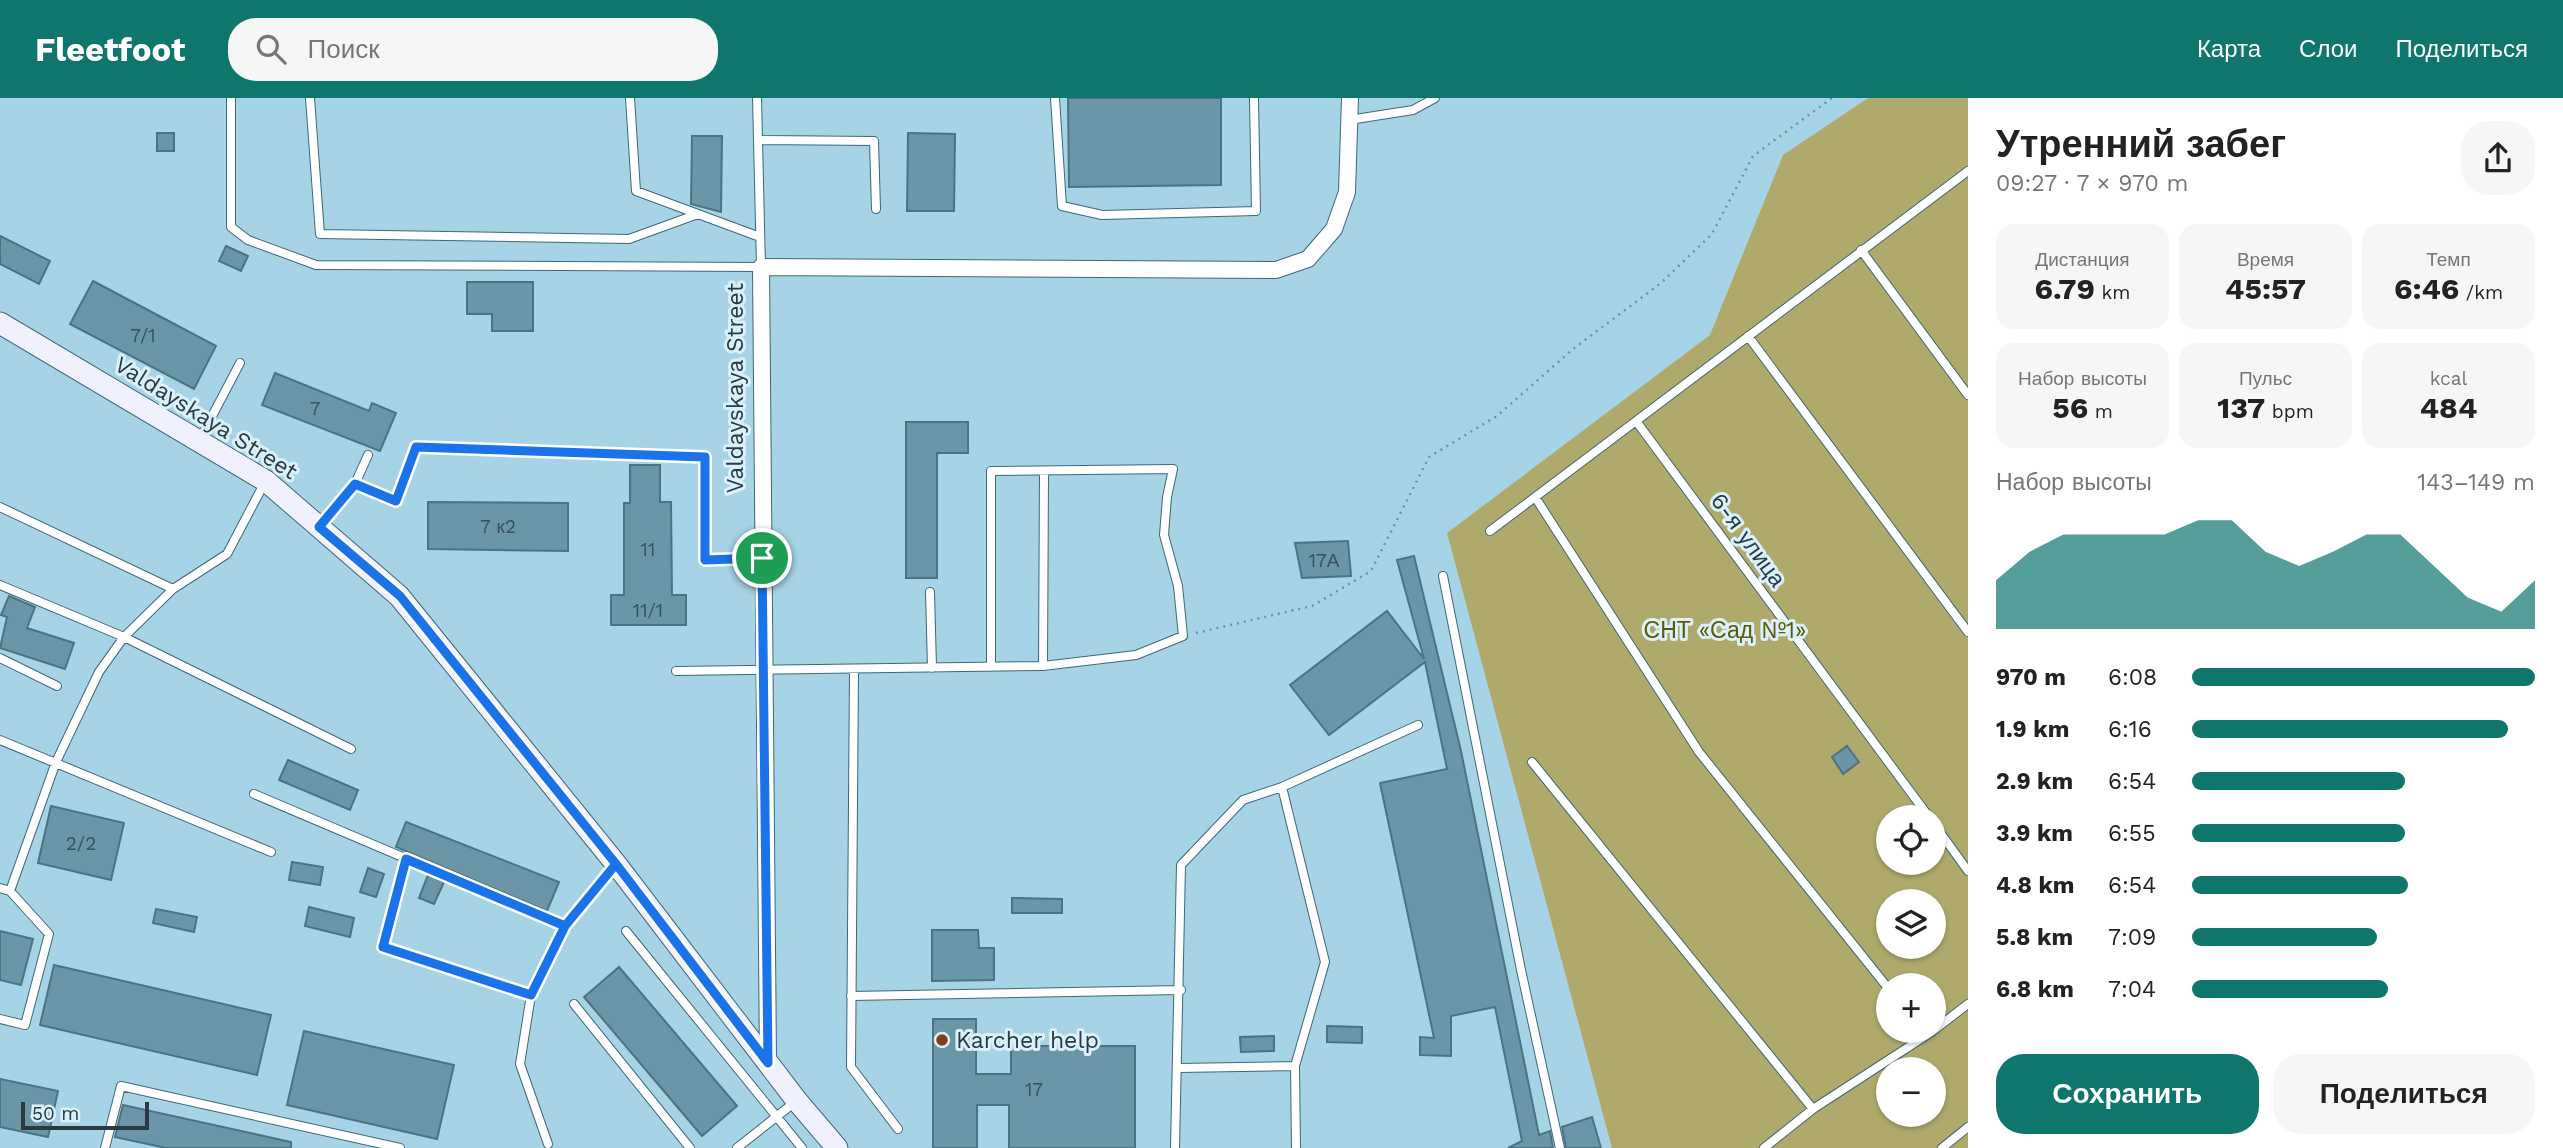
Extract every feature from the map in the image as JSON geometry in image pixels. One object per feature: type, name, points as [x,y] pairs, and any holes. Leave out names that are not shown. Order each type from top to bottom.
[{"type":"street","name":"Valdayskaya Street","points":[[768,1063],[761,267],[1276,270],[1308,258],[1334,229],[1347,192],[1350,98]]},
{"type":"street","name":"Valdayskaya Street","points":[[0,323],[266,481],[400,596],[616,864],[797,1101],[837,1148]]},
{"type":"lane","points":[[231,98],[231,227],[248,240],[316,265],[761,267],[757,98]]},
{"type":"lane","points":[[310,98],[320,234],[629,239],[698,214]]},
{"type":"lane","points":[[630,98],[636,191],[760,237]]},
{"type":"lane","points":[[1055,98],[1062,206],[1102,215],[1256,211],[1254,99]]},
{"type":"lane","points":[[1349,120],[1413,110],[1435,98]]},
{"type":"lane","points":[[758,140],[874,141],[876,209]]},
{"type":"lane","points":[[1490,531],[1968,171]]},
{"type":"lane","points":[[1861,250],[1968,396]]},
{"type":"lane","points":[[1748,336],[1968,632]]},
{"type":"lane","points":[[199,442],[240,363]]},
{"type":"lane","name":"6-я улица","points":[[1636,421],[1919,805]]},
{"type":"lane","points":[[355,484],[396,501],[416,447],[705,457],[705,560],[762,558]]},
{"type":"lane","points":[[319,527],[355,484],[368,455]]},
{"type":"lane","points":[[676,671],[764,671],[854,669],[932,668],[991,667],[1043,666],[1136,655],[1183,636],[1178,586],[1164,535],[1173,468],[991,471],[991,667]]},
{"type":"lane","points":[[1043,666],[1044,472]]},
{"type":"lane","points":[[10,891],[57,762],[100,672],[124,637],[173,589],[226,554],[266,481]]},
{"type":"lane","points":[[1535,497],[1699,752],[1876,973]]},
{"type":"lane","points":[[0,506],[173,589]]},
{"type":"lane","points":[[1443,576],[1521,970],[1560,1148]]},
{"type":"lane","points":[[0,585],[124,637],[351,749]]},
{"type":"lane","points":[[930,592],[932,668]]},
{"type":"lane","points":[[0,658],[57,686]]},
{"type":"lane","points":[[854,669],[851,1068],[898,1129]]},
{"type":"lane","points":[[1175,1148],[1181,990],[1181,865],[1242,800],[1282,787],[1418,725]]},
{"type":"lane","points":[[0,740],[271,852]]},
{"type":"lane","points":[[1532,762],[1813,1109]]},
{"type":"lane","points":[[1282,787],[1325,962],[1295,1066],[1296,1148]]},
{"type":"lane","points":[[254,794],[565,926]]},
{"type":"lane","points":[[1946,841],[1968,871]]},
{"type":"lane","points":[[406,859],[383,947],[531,995]]},
{"type":"lane","points":[[548,1144],[520,1064],[531,995],[565,926],[616,864]]},
{"type":"lane","points":[[0,888],[10,891],[49,934],[25,1025],[0,1019]]},
{"type":"lane","points":[[625,931],[802,1148]]},
{"type":"lane","points":[[850,996],[1181,990]]},
{"type":"lane","points":[[574,1004],[690,1148]]},
{"type":"lane","points":[[1946,1020],[1968,1004]]},
{"type":"lane","points":[[1764,1148],[1813,1109],[1912,1043]]},
{"type":"lane","points":[[1178,1068],[1295,1066]]},
{"type":"lane","points":[[105,1148],[121,1086],[400,1148]]},
{"type":"lane","points":[[737,1148],[797,1101]]},
{"type":"lane","points":[[1942,1148],[1968,1127]]},
{"type":"path","points":[[1183,636],[1312,606],[1371,572],[1429,457],[1497,416],[1573,349],[1661,283],[1712,234],[1753,156],[1832,98]]},
{"type":"green space","name":"СНТ «Сад №1»","points":[[1868,98],[1968,98],[1968,1148],[1612,1148],[1447,533],[1710,335],[1783,155]]},
{"type":"building","points":[[1068,98],[1221,98],[1221,185],[1069,187]]},
{"type":"building","points":[[157,133],[174,133],[174,151],[157,151]]},
{"type":"building","points":[[908,133],[955,134],[954,211],[907,211]]},
{"type":"building","points":[[692,136],[722,136],[721,212],[691,204]]},
{"type":"building","points":[[0,236],[50,261],[39,284],[0,264]]},
{"type":"building","points":[[226,246],[248,256],[241,271],[219,261]]},
{"type":"building","points":[[93,281],[216,346],[194,389],[70,324]]},
{"type":"building","points":[[467,282],[533,282],[533,331],[492,331],[492,314],[467,314]]},
{"type":"building","points":[[275,373],[369,411],[372,403],[396,413],[380,451],[262,405]]},
{"type":"building","points":[[906,422],[968,422],[968,453],[937,453],[937,578],[906,578]]},
{"type":"building","points":[[630,465],[660,465],[660,502],[671,502],[672,595],[686,595],[686,625],[611,625],[611,595],[624,595],[624,503],[630,503]]},
{"type":"building","points":[[428,502],[568,503],[568,551],[428,549]]},
{"type":"building","points":[[1348,541],[1351,576],[1302,578],[1295,543]]},
{"type":"building","points":[[1414,556],[1461,751],[1539,1135],[1550,1131],[1553,1148],[1508,1148],[1522,1141],[1495,1007],[1451,1016],[1451,1056],[1420,1055],[1420,1037],[1434,1038],[1380,783],[1447,769],[1425,662],[1329,735],[1290,685],[1387,611],[1424,659],[1397,560]]},
{"type":"building","points":[[9,596],[35,607],[27,628],[74,643],[65,669],[0,648],[7,617],[1,615]]},
{"type":"building","points":[[1847,746],[1859,762],[1843,774],[1832,757]]},
{"type":"building","points":[[288,760],[358,790],[350,810],[279,780]]},
{"type":"building","points":[[51,806],[124,823],[111,880],[38,863]]},
{"type":"building","points":[[406,822],[559,882],[547,911],[396,847]]},
{"type":"building","points":[[292,862],[323,867],[320,885],[289,880]]},
{"type":"building","points":[[368,868],[384,874],[376,897],[360,892]]},
{"type":"building","points":[[428,875],[444,882],[434,904],[419,898]]},
{"type":"building","points":[[1012,898],[1062,899],[1062,913],[1012,913]]},
{"type":"building","points":[[309,907],[354,918],[350,937],[305,926]]},
{"type":"building","points":[[156,909],[197,917],[194,932],[153,923]]},
{"type":"building","points":[[932,930],[978,930],[979,948],[994,948],[994,980],[932,981]]},
{"type":"building","points":[[0,931],[33,939],[21,985],[0,980]]},
{"type":"building","points":[[54,965],[271,1015],[257,1075],[40,1025]]},
{"type":"building","points":[[619,967],[737,1106],[702,1136],[584,997]]},
{"type":"building","points":[[933,1019],[976,1019],[976,1074],[1011,1074],[1011,1046],[1135,1046],[1135,1148],[1009,1148],[1009,1105],[977,1105],[977,1148],[933,1148]]},
{"type":"building","points":[[1327,1026],[1362,1027],[1362,1043],[1327,1042]]},
{"type":"building","points":[[304,1031],[454,1065],[437,1139],[287,1105]]},
{"type":"building","points":[[1274,1036],[1274,1051],[1241,1052],[1240,1037]]},
{"type":"building","points":[[0,1079],[58,1091],[48,1137],[0,1127]]},
{"type":"building","points":[[123,1105],[291,1142],[291,1148],[166,1148],[115,1137]]},
{"type":"building","points":[[1592,1117],[1601,1148],[1566,1148],[1562,1127]]},
{"type":"place","name":"Karcher help","points":[[942,1040]]},
{"type":"route","points":[[762,558],[705,560],[705,457],[416,447],[396,501],[355,484],[319,527],[400,596],[616,864],[565,926],[406,859],[383,947],[531,995],[565,926],[616,864],[768,1063],[762,558]]}]
